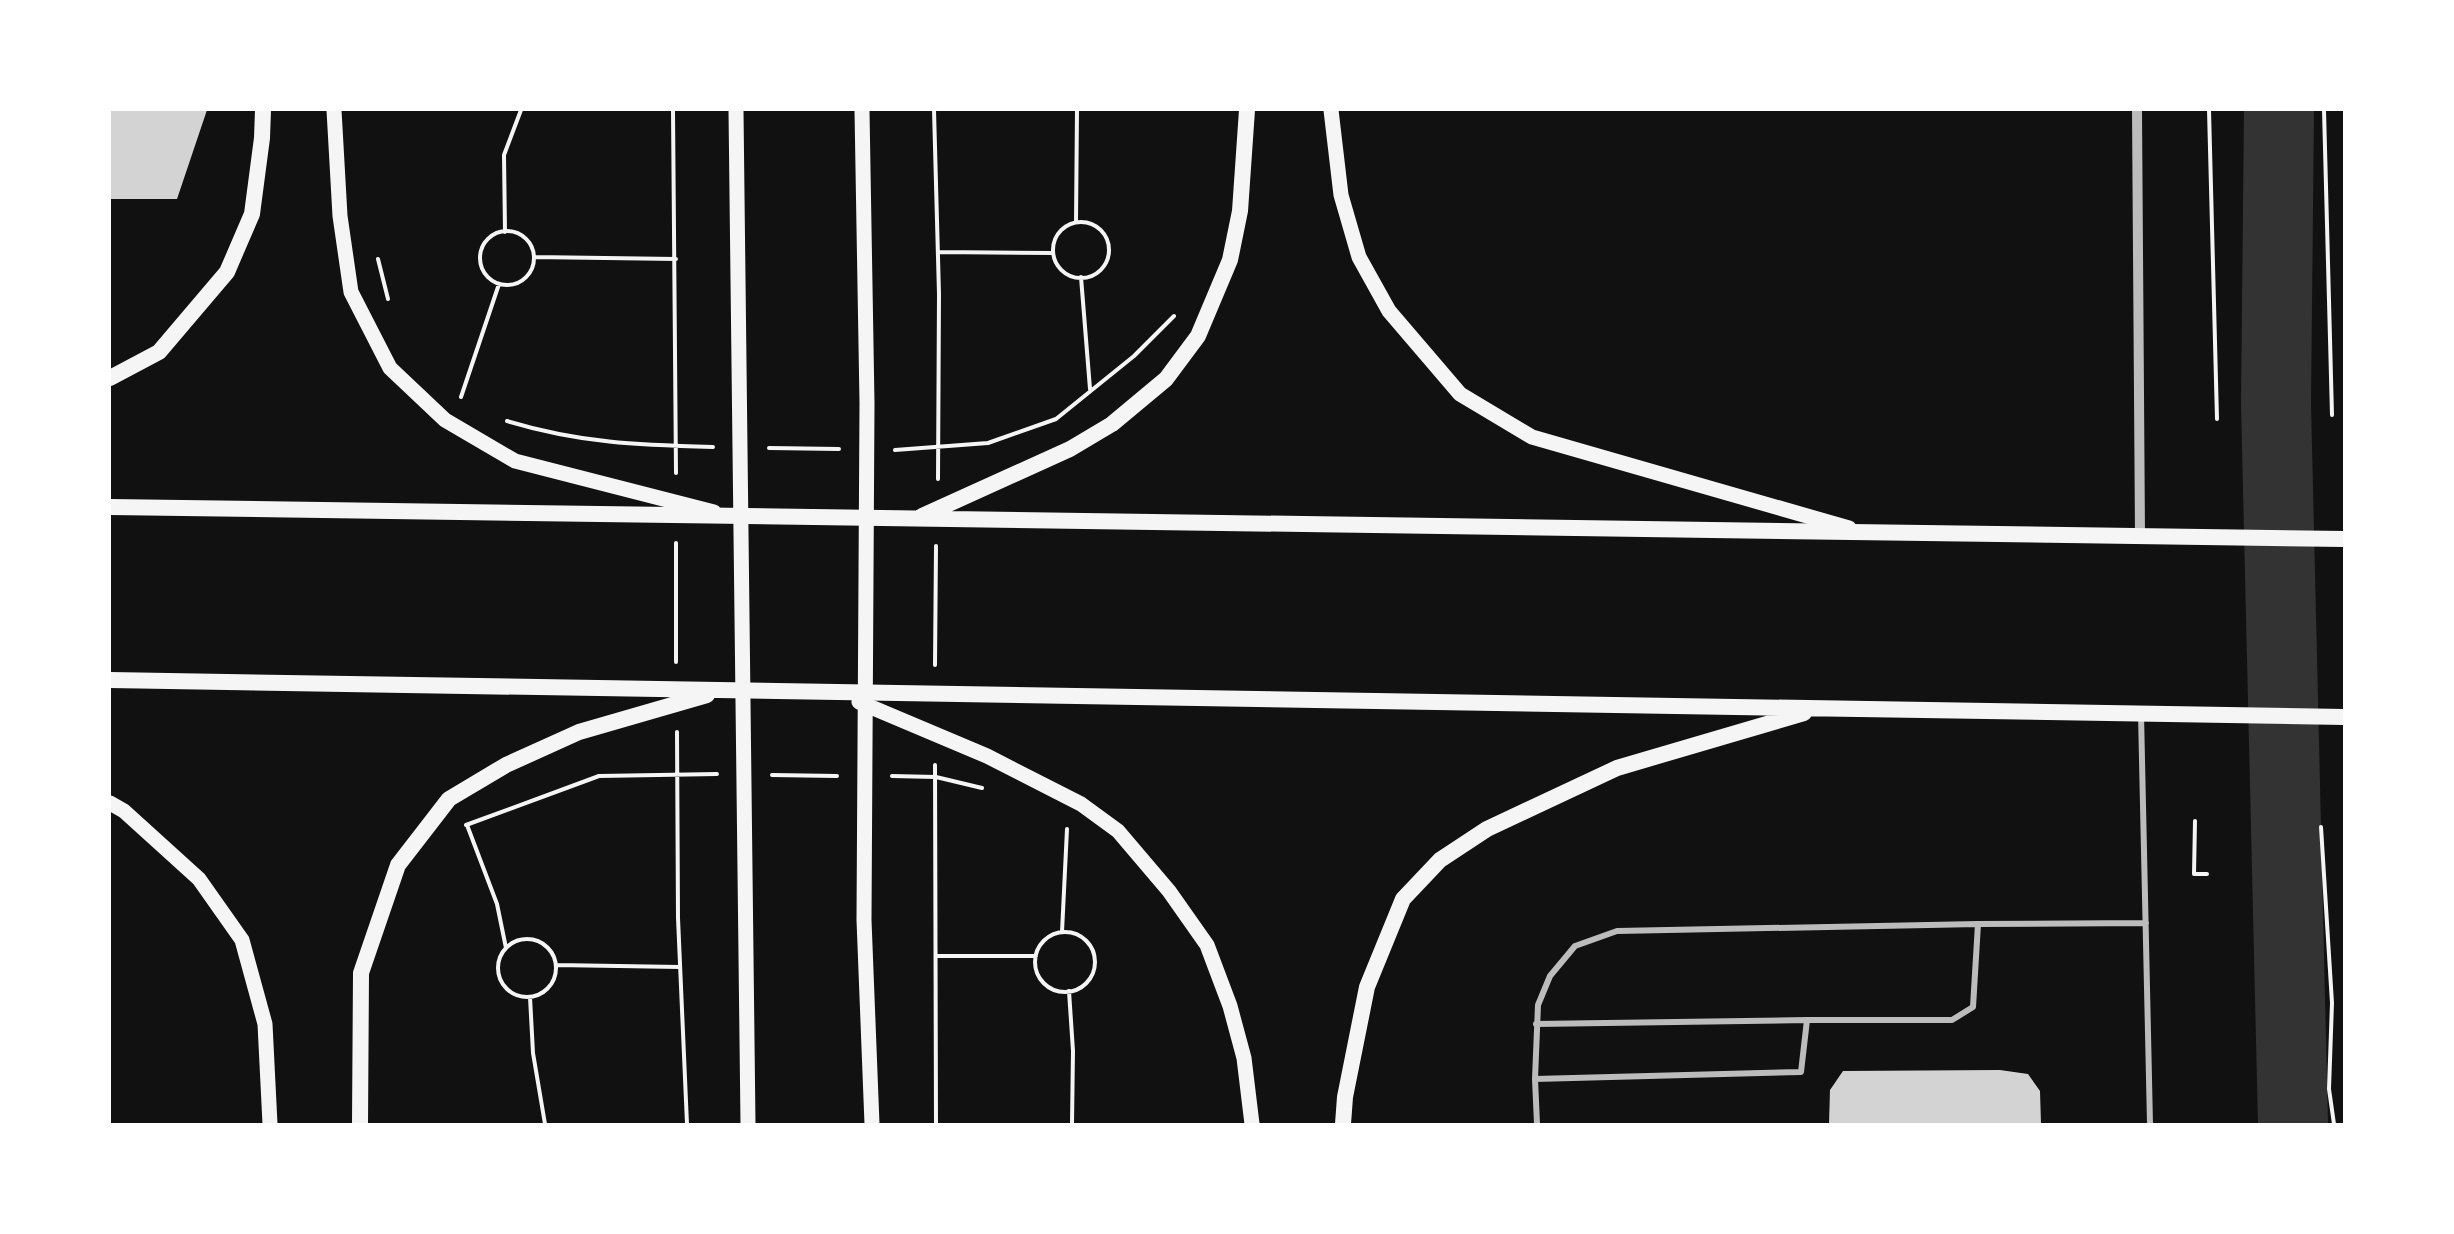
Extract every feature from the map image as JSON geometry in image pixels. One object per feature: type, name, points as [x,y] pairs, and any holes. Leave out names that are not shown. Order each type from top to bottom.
[{"type":"highway","points":[[110,378],[159,352],[227,272],[252,214],[262,138],[263,110]]},
{"type":"highway","points":[[918,518],[1070,449],[1112,424],[1166,379],[1198,336],[1230,260],[1239,211],[1247,110]]},
{"type":"highway","points":[[110,507],[2344,539]]},
{"type":"highway","points":[[110,680],[2344,717]]},
{"type":"highway","points":[[360,1125],[361,974],[398,865],[449,799],[506,765],[579,732],[724,690]]},
{"type":"highway","points":[[1343,1125],[1345,1097],[1367,987],[1403,899],[1440,860],[1487,829],[1617,768],[1821,708]]},
{"type":"main road","points":[[334,110],[340,216],[351,292],[390,368],[445,420],[515,461],[728,516]]},
{"type":"main road","points":[[736,110],[748,1125]]},
{"type":"main road","points":[[862,110],[867,282],[864,920],[872,1125]]},
{"type":"main road","points":[[1331,110],[1341,195],[1359,257],[1389,311],[1460,394],[1532,437],[1861,532]]},
{"type":"main road","points":[[834,691],[987,756],[1081,804],[1118,831],[1169,891],[1208,945],[1230,1005],[1244,1058],[1252,1125]]},
{"type":"main road","points":[[110,803],[124,810],[199,879],[243,940],[265,1024],[270,1125]]},
{"type":"street","points":[[2137,110],[2140,536]]},
{"type":"street","points":[[2141,714],[2150,1125]]},
{"type":"street","points":[[1537,1125],[1535,1079],[1538,1005],[1550,976],[1575,946],[1617,931],[2146,923]]},
{"type":"street","points":[[1536,1024],[1952,1020],[1973,1007],[1978,924]]},
{"type":"street","points":[[1535,1079],[1801,1072],[1807,1020]]},
{"type":"path","points":[[505,232],[504,155],[521,110]]},
{"type":"path","points":[[673,110],[676,259],[676,483]]},
{"type":"path","points":[[934,110],[939,294],[938,487]]},
{"type":"path","points":[[1076,222],[1077,110]]},
{"type":"path","points":[[2209,110],[2217,419]]},
{"type":"path","points":[[2325,110],[2332,415]]},
{"type":"path","points":[[1080,221],[1098,227],[1108,242],[1108,261],[1095,274],[1081,277],[1068,275],[1060,269],[1053,253],[1057,235],[1063,228],[1076,222],[1080,221]]},
{"type":"path","points":[[505,232],[522,235],[532,249],[534,257],[533,265],[524,280],[508,285],[499,284],[484,273],[480,256],[489,239],[505,232]]},
{"type":"path","points":[[376,251],[389,301]]},
{"type":"path","points":[[938,252],[1053,253]]},
{"type":"path","points":[[534,257],[676,259]]},
{"type":"path","points":[[1081,277],[1090,390]]},
{"type":"path","points":[[453,393],[460,400],[499,284]]},
{"type":"path","points":[[889,450],[988,444],[1056,419],[1134,356],[1175,315]]},
{"type":"path","points":[[501,419],[555,435],[617,444],[725,447]]},
{"type":"path","points":[[760,448],[842,449]]},
{"type":"path","points":[[676,542],[676,671]]},
{"type":"path","points":[[935,666],[936,543]]},
{"type":"path","points":[[677,730],[678,918],[687,1125]]},
{"type":"path","points":[[935,757],[936,1125]]},
{"type":"path","points":[[458,832],[467,825],[599,776],[725,774]]},
{"type":"path","points":[[770,775],[849,776]]},
{"type":"path","points":[[882,776],[936,777],[988,789]]},
{"type":"path","points":[[2195,821],[2193,874],[2207,874]]},
{"type":"path","points":[[467,825],[497,904],[506,948]]},
{"type":"path","points":[[1058,825],[1076,835]]},
{"type":"path","points":[[2321,827],[2332,1003],[2330,1089],[2334,1125]]},
{"type":"path","points":[[1062,932],[1066,829]]},
{"type":"path","points":[[1062,932],[1073,933],[1089,944],[1095,964],[1087,982],[1069,991],[1050,988],[1043,982],[1036,965],[1036,956],[1045,939],[1062,932]]},
{"type":"path","points":[[534,940],[549,949],[556,965],[553,983],[539,995],[530,997],[511,993],[503,986],[498,966],[506,948],[514,942],[534,940]]},
{"type":"path","points":[[937,956],[1036,956]]},
{"type":"path","points":[[556,965],[680,967]]},
{"type":"path","points":[[1069,991],[1073,1051],[1072,1125]]},
{"type":"path","points":[[530,997],[533,1053],[545,1125]]},
{"type":"building","points":[[110,110],[207,110],[177,199],[110,199]]},
{"type":"building","points":[[2000,1070],[2028,1074],[2040,1091],[2041,1124],[1829,1124],[1830,1090],[1843,1071]]},
{"type":"waterway","points":[[2279,110],[2276,404],[2293,1124]]}]
